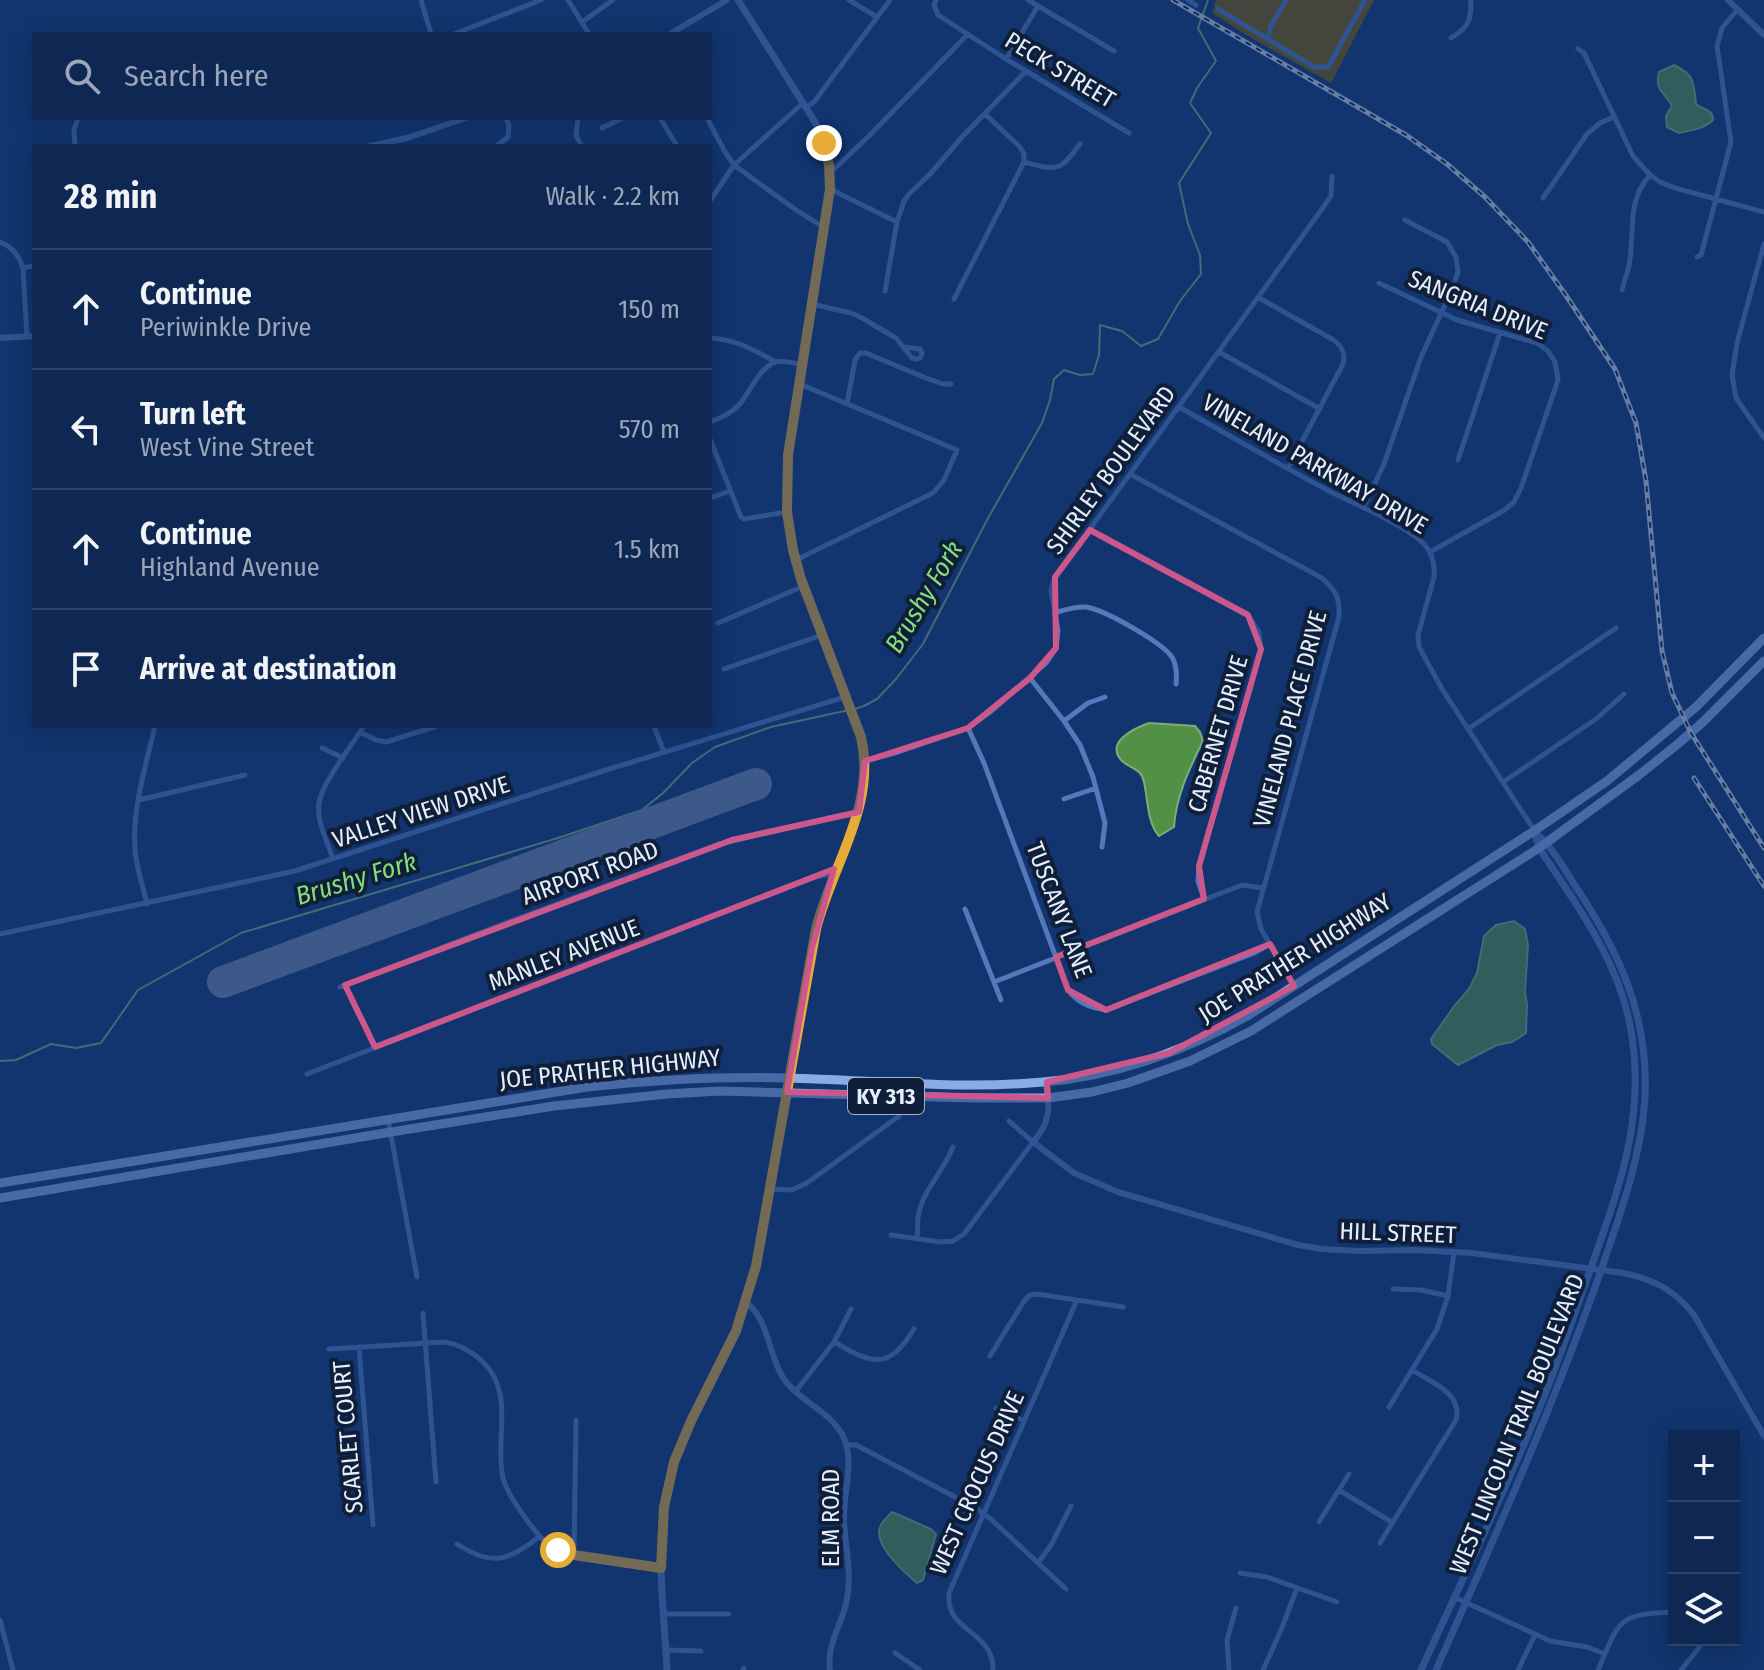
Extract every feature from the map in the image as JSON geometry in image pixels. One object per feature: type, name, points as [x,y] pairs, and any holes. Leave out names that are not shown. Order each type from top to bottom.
[{"type":"highway","name":"JOE PRATHER HIGHWAY","points":[[0,1183],[601,1085],[713,1077],[984,1085],[1046,1082],[1106,1072],[1153,1059],[1232,1025],[1607,781],[1696,707],[1764,638]]},
{"type":"highway","name":"JOE PRATHER HIGHWAY","points":[[0,1198],[554,1106],[667,1094],[720,1091],[1048,1098],[1128,1083],[1218,1049],[1251,1031],[1543,845],[1679,743],[1764,661]]},
{"type":"main road","points":[[667,1670],[661,1568],[664,1507],[674,1462],[736,1331],[746,1303],[771,1189],[816,929],[858,814],[864,786],[865,761],[861,737],[804,586],[787,512],[788,455],[825,228],[830,173],[824,143],[805,105],[738,0]]},
{"type":"main road","name":"WEST LINCOLN TRAIL BOULEVARD","points":[[1421,1670],[1542,1403],[1591,1269],[1631,1137],[1636,1095],[1634,1053],[1624,999],[1610,963],[1534,831]]},
{"type":"main road","name":"WEST LINCOLN TRAIL BOULEVARD","points":[[1436,1670],[1553,1400],[1627,1191],[1639,1145],[1645,1084],[1642,1039],[1633,997],[1613,947],[1595,915],[1543,845]]},
{"type":"street","points":[[421,0],[430,32]]},
{"type":"street","points":[[459,32],[541,0]]},
{"type":"street","points":[[568,0],[588,32]]},
{"type":"street","points":[[582,22],[613,0]]},
{"type":"street","points":[[673,32],[727,0]]},
{"type":"street","points":[[849,0],[877,17]]},
{"type":"street","points":[[712,197],[734,165],[805,105],[814,102],[890,0]]},
{"type":"street","name":"PECK STREET","points":[[936,0],[938,15],[1129,133]]},
{"type":"street","points":[[1028,0],[1114,51]]},
{"type":"street","points":[[1188,0],[1196,5]]},
{"type":"street","points":[[1268,38],[1271,26],[1286,0]]},
{"type":"street","points":[[1218,9],[1314,67],[1328,67],[1365,0]]},
{"type":"street","points":[[1451,38],[1467,26],[1471,0]]},
{"type":"street","points":[[1728,0],[1764,35]]},
{"type":"street","points":[[1006,59],[1038,6]]},
{"type":"street","points":[[1697,257],[1701,255],[1707,237],[1731,142],[1717,46],[1722,28],[1737,10]]},
{"type":"street","points":[[830,173],[968,34]]},
{"type":"street","points":[[1578,49],[1584,53],[1633,156],[1650,175],[1675,188],[1764,212]]},
{"type":"street","points":[[885,291],[897,222],[909,194],[1026,71]]},
{"type":"street","points":[[954,299],[1025,158],[1020,147],[985,114]]},
{"type":"street","points":[[1543,198],[1587,134],[1614,117]]},
{"type":"street","points":[[75,144],[77,120]]},
{"type":"street","points":[[379,144],[407,138],[454,120]]},
{"type":"street","points":[[499,144],[508,137],[507,120]]},
{"type":"street","points":[[578,120],[576,136],[580,144]]},
{"type":"street","points":[[602,128],[619,120]]},
{"type":"street","points":[[661,120],[676,144]]},
{"type":"street","points":[[708,120],[734,165],[825,228]]},
{"type":"street","points":[[1024,162],[1045,168],[1057,167],[1067,161],[1080,144]]},
{"type":"street","points":[[1622,290],[1629,266],[1634,205],[1640,185],[1650,175]]},
{"type":"street","name":"SHIRLEY BOULEVARD","points":[[865,761],[968,728],[1047,662],[1056,648],[1058,631],[1051,590],[1055,577],[1331,196],[1332,176]]},
{"type":"street","points":[[830,189],[897,222]]},
{"type":"street","points":[[1363,508],[1380,473],[1421,357],[1456,280],[1458,266],[1451,248],[1443,239],[1405,220]]},
{"type":"street","points":[[0,242],[20,258],[30,336],[0,338]]},
{"type":"street","points":[[1764,244],[1737,343],[1732,375],[1736,398],[1764,438]]},
{"type":"street","points":[[23,268],[32,266]]},
{"type":"street","name":"SANGRIA DRIVE","points":[[1379,283],[1457,320],[1537,343],[1548,351],[1555,362],[1556,386],[1514,502],[1430,552]]},
{"type":"street","points":[[1259,298],[1332,339],[1344,351],[1343,364],[1288,468]]},
{"type":"street","points":[[812,304],[855,315],[892,336],[904,347]]},
{"type":"street","points":[[1458,460],[1500,333]]},
{"type":"street","points":[[712,338],[739,343],[776,362],[802,365]]},
{"type":"street","points":[[1219,352],[1320,409]]},
{"type":"street","points":[[847,404],[853,364],[860,353],[951,384]]},
{"type":"street","points":[[712,421],[737,407],[763,371],[776,362]]},
{"type":"street","points":[[796,560],[933,493],[941,485],[957,450],[799,384]]},
{"type":"street","name":"VINELAND PARKWAY DRIVE","points":[[1179,407],[1418,538],[1430,552],[1435,568],[1434,577],[1418,635],[1419,647],[1442,689],[1534,831]]},
{"type":"street","points":[[712,444],[741,517],[787,512]]},
{"type":"street","name":"VINELAND PLACE DRIVE","points":[[1130,474],[1322,578],[1335,590],[1340,604],[1339,617],[1257,912],[1261,929],[1294,986]]},
{"type":"street","points":[[712,497],[730,491]]},
{"type":"street","name":"CABERNET DRIVE","points":[[1090,530],[1248,615],[1259,632],[1261,649],[1199,866],[1198,881],[1204,899]]},
{"type":"street","points":[[718,623],[804,586]]},
{"type":"street","points":[[1054,613],[1074,607],[1099,611],[1162,646],[1173,657],[1177,670],[1176,684]]},
{"type":"street","points":[[1468,729],[1616,628]]},
{"type":"street","points":[[724,669],[822,635]]},
{"type":"street","points":[[1030,678],[1080,745],[1105,823],[1102,847]]},
{"type":"street","points":[[1503,782],[1596,719],[1624,694]]},
{"type":"street","points":[[1064,721],[1088,703],[1105,697]]},
{"type":"street","name":"VALLEY VIEW DRIVE","points":[[0,934],[285,873],[664,752],[847,700]]},
{"type":"street","points":[[147,904],[135,853],[135,829],[155,728]]},
{"type":"street","points":[[333,859],[320,818],[319,804],[325,787],[363,728]]},
{"type":"street","points":[[360,732],[386,742],[431,728]]},
{"type":"street","points":[[655,728],[664,752]]},
{"type":"street","name":"TUSCANY LANE","points":[[968,728],[984,763],[1068,990],[1074,998],[1106,1010],[1270,944]]},
{"type":"street","points":[[322,748],[343,758]]},
{"type":"street","points":[[139,800],[245,775]]},
{"type":"street","points":[[1064,799],[1096,788]]},
{"type":"street","name":"AIRPORT ROAD","points":[[375,1047],[342,986],[719,844],[858,814]]},
{"type":"street","name":"MANLEY AVENUE","points":[[307,1074],[815,877],[834,874]]},
{"type":"street","points":[[994,982],[1242,885],[1263,888]]},
{"type":"street","points":[[965,909],[1001,1000]]},
{"type":"street","points":[[891,1235],[940,1242],[953,1241],[964,1234],[1043,1129],[1047,1119],[1046,1082]]},
{"type":"street","points":[[771,1189],[792,1190],[802,1186],[899,1116]]},
{"type":"street","points":[[388,1118],[417,1277]]},
{"type":"street","points":[[1009,1121],[1033,1142]]},
{"type":"street","name":"HILL STREET","points":[[1033,1142],[1066,1168],[1118,1192],[1286,1242],[1347,1251],[1454,1252],[1645,1278],[1662,1285],[1679,1298],[1700,1324],[1764,1436]]},
{"type":"street","points":[[917,1239],[919,1212],[926,1193],[947,1163],[953,1147]]},
{"type":"street","points":[[1389,1407],[1437,1329],[1448,1296],[1454,1252]]},
{"type":"street","points":[[1393,1289],[1421,1290],[1448,1296]]},
{"type":"street","points":[[990,1356],[1030,1295],[1123,1307]]},
{"type":"street","name":"WEST CROCUS DRIVE","points":[[993,1670],[988,1648],[955,1619],[950,1610],[950,1587],[1077,1300]]},
{"type":"street","name":"ELM ROAD","points":[[746,1303],[755,1310],[782,1376],[832,1421],[846,1445],[848,1467],[844,1518],[849,1587],[845,1609],[830,1651],[830,1670]]},
{"type":"street","points":[[796,1391],[834,1342],[851,1309]]},
{"type":"street","points":[[423,1313],[436,1482]]},
{"type":"street","points":[[834,1342],[859,1357],[883,1360],[897,1351],[914,1329]]},
{"type":"street","points":[[329,1349],[450,1343],[467,1349],[483,1362],[495,1378],[502,1407],[504,1479],[508,1491],[540,1536],[552,1547],[574,1555],[661,1568]]},
{"type":"street","name":"SCARLET COURT","points":[[359,1347],[373,1525]]},
{"type":"street","points":[[1380,1543],[1456,1420],[1459,1410],[1454,1396],[1412,1370]]},
{"type":"street","points":[[996,1408],[1024,1421]]},
{"type":"street","points":[[574,1555],[576,1420]]},
{"type":"street","points":[[846,1445],[856,1445],[983,1513],[1066,1589]]},
{"type":"street","points":[[1319,1522],[1349,1474]]},
{"type":"street","points":[[1339,1490],[1393,1523]]},
{"type":"street","points":[[1038,1563],[1071,1506]]},
{"type":"street","points":[[457,1544],[479,1555],[498,1559],[513,1555],[540,1536]]},
{"type":"street","points":[[1240,1573],[1267,1577],[1337,1602]]},
{"type":"street","points":[[1263,1670],[1297,1588]]},
{"type":"street","points":[[1454,1597],[1555,1643],[1587,1647],[1605,1654]]},
{"type":"street","points":[[1229,1670],[1227,1640],[1236,1608]]},
{"type":"street","points":[[1598,1670],[1615,1631],[1626,1619],[1641,1614],[1668,1612]]},
{"type":"street","points":[[663,1614],[729,1614]]},
{"type":"street","points":[[0,1620],[13,1670]]},
{"type":"street","points":[[1518,1670],[1535,1635]]},
{"type":"street","points":[[1681,1670],[1700,1646]]},
{"type":"street","points":[[666,1650],[701,1651]]},
{"type":"street","points":[[895,1653],[920,1670]]},
{"type":"highlighted area","points":[[1090,530],[1248,615],[1261,649],[1199,866],[1204,899],[1056,957],[1068,990],[1106,1010],[1270,944],[1294,986],[1169,1053],[1047,1082],[1048,1098],[787,1092],[812,948],[834,869],[375,1047],[345,985],[732,840],[859,812],[865,761],[968,728],[1030,678],[1056,648],[1055,577]]},
{"type":"shaded area","points":[[1216,0],[1374,0],[1331,83],[1212,13]]},
{"type":"shaded area","points":[[1674,65],[1690,76],[1696,104],[1713,116],[1713,120],[1701,127],[1679,133],[1667,127],[1666,116],[1672,106],[1658,83],[1659,72]]},
{"type":"shaded area","points":[[1149,723],[1195,726],[1203,741],[1180,794],[1174,827],[1159,836],[1150,818],[1143,778],[1117,754],[1119,742],[1124,737]]},
{"type":"shaded area","points":[[1514,921],[1525,929],[1528,945],[1526,1033],[1458,1065],[1432,1044],[1431,1039],[1469,989],[1477,973],[1484,936],[1496,925]]},
{"type":"shaded area","points":[[892,1512],[936,1534],[923,1580],[917,1583],[891,1558],[881,1542],[880,1527]]},
{"type":"waterway","name":"Brushy Fork","points":[[855,709],[877,699],[923,644],[987,520],[1042,423],[1054,379],[1064,370],[1080,375],[1093,374],[1099,355],[1100,325],[1122,331],[1141,346],[1158,339],[1180,301],[1201,274],[1200,255],[1188,224],[1179,183],[1211,133],[1190,103],[1216,61],[1198,28],[1208,0]]},
{"type":"waterway","name":"Brushy Fork","points":[[0,1061],[16,1060],[51,1044],[76,1048],[101,1043],[138,990],[241,933],[642,810],[692,763],[715,747],[771,727],[849,710]]},
{"type":"runway","points":[[223,982],[756,784]]},
{"type":"railway","points":[[1173,0],[1406,135],[1447,164],[1485,197],[1528,242],[1565,294],[1615,369],[1636,423],[1646,481],[1662,651],[1672,693],[1691,733],[1764,848]]},
{"type":"railway","points":[[1694,778],[1764,886]]},
{"type":"route","points":[[558,1550],[661,1568],[664,1507],[674,1462],[736,1331],[756,1266],[811,951],[826,894],[862,798],[865,761],[861,737],[801,579],[787,512],[788,455],[831,181],[824,143]]}]
